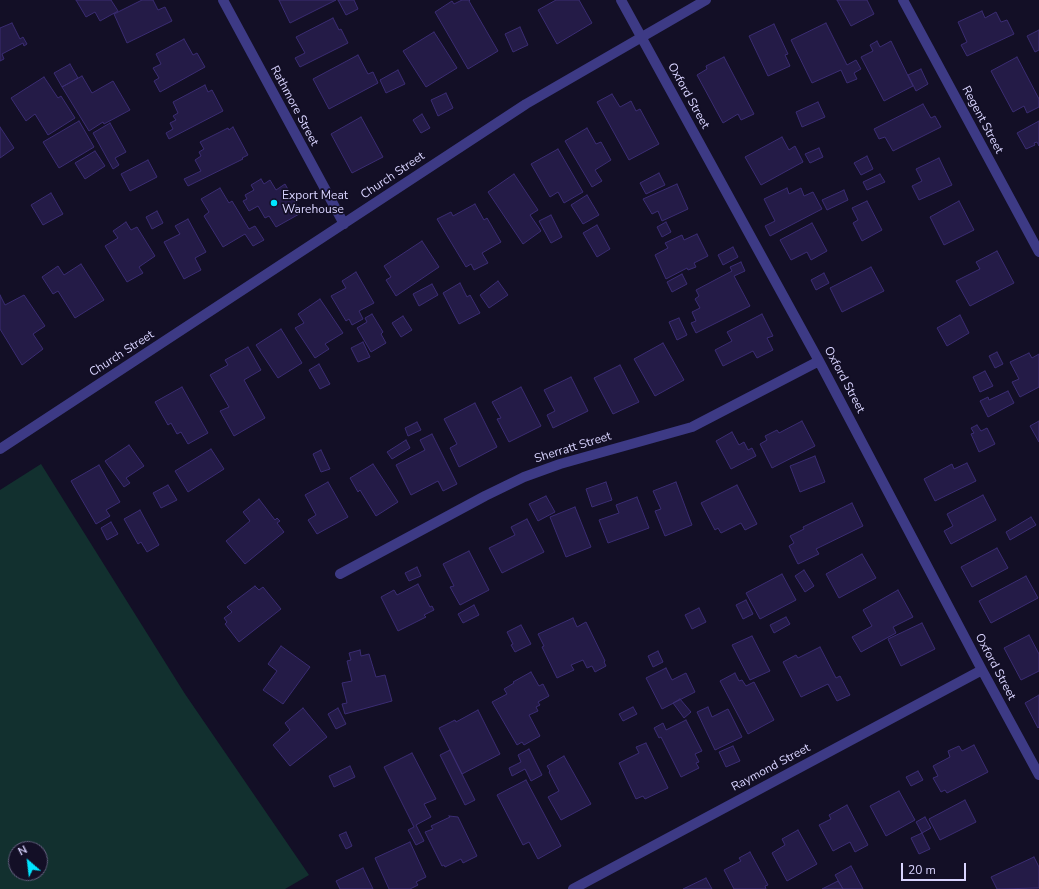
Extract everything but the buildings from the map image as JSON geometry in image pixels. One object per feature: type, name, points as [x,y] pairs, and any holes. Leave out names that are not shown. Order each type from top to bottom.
[{"type":"street","name":"Rathmore Street","points":[[223,0],[344,224]]},
{"type":"street","name":"Oxford Street","points":[[621,0],[819,361],[1039,775]]},
{"type":"street","name":"Church Street","points":[[0,449],[526,104],[706,0]]},
{"type":"street","name":"Regent Street","points":[[903,0],[1039,252]]},
{"type":"street","name":"Sherratt Street","points":[[340,574],[485,496],[524,477],[560,464],[692,426],[819,361]]},
{"type":"street","name":"Raymond Street","points":[[572,889],[982,670]]},
{"type":"green space","points":[[41,464],[185,694],[309,875],[285,889],[0,889],[0,490]]},
{"type":"place","name":"Export Meat Warehouse","points":[[274,203]]}]
